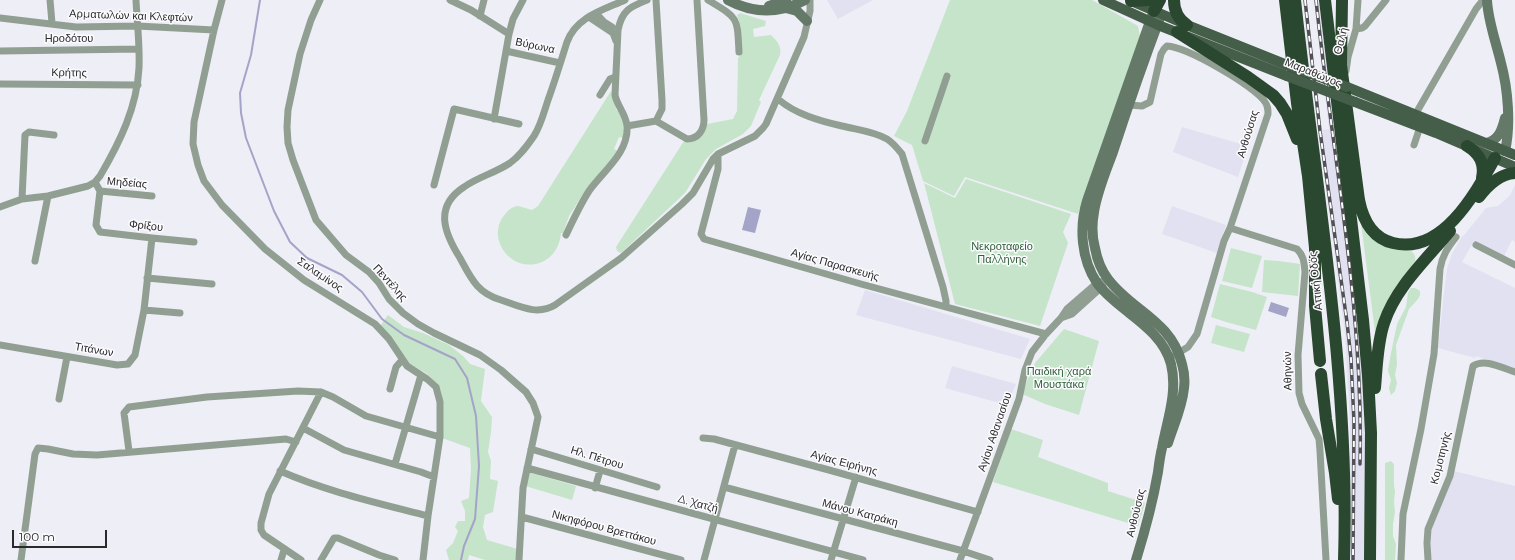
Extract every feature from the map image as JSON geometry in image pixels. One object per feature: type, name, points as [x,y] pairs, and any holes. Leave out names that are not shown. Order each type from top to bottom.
[{"type":"highway","points":[[1130,0],[1154,14],[1160,0]]},
{"type":"highway","points":[[1174,0],[1174,7],[1182,22],[1182,29],[1273,95],[1280,103],[1294,130],[1300,150],[1311,212]]},
{"type":"highway","points":[[1285,0],[1297,104],[1308,176],[1316,257],[1315,306],[1320,361]]},
{"type":"highway","name":"Αττική Οδός","points":[[1295,0],[1325,245],[1340,387],[1345,477],[1344,560]]},
{"type":"highway","points":[[1324,0],[1363,320],[1368,376],[1371,433],[1370,560]]},
{"type":"highway","points":[[1342,0],[1341,65],[1361,212],[1372,231],[1379,238],[1398,245],[1412,245],[1424,242],[1434,237],[1447,226],[1482,188],[1500,177],[1515,173]]},
{"type":"highway","points":[[1467,146],[1476,152],[1483,165],[1482,188]]},
{"type":"highway","points":[[1371,433],[1379,344],[1390,308],[1415,270],[1482,188],[1503,155]]},
{"type":"highway","points":[[1321,374],[1326,419],[1338,497],[1340,560]]},
{"type":"main road","name":"Μαραθώνος","points":[[1103,0],[1154,14],[1182,29],[1287,76],[1467,146],[1503,155]]},
{"type":"main road","name":"Μαραθώνος","points":[[1182,29],[1347,87],[1486,143],[1503,155],[1515,167]]},
{"type":"street","points":[[50,0],[52,23]]},
{"type":"street","points":[[0,207],[22,199],[48,196],[88,186],[95,182],[104,169],[126,128],[138,85],[139,50],[136,0]]},
{"type":"street","name":"Σαλαμίνος","points":[[222,0],[194,122],[193,144],[198,165],[204,181],[222,205],[265,248],[304,280],[376,324],[389,339],[407,366],[432,383],[438,393],[440,402],[440,437],[423,560]]},
{"type":"street","name":"Πεντέλης","points":[[320,0],[309,27],[298,62],[288,110],[288,143],[293,160],[316,220],[346,255],[368,272],[379,283],[390,299],[403,313],[423,327],[480,355],[501,370],[526,392],[533,403],[538,417],[523,488],[519,560]]},
{"type":"street","points":[[450,0],[509,34]]},
{"type":"street","points":[[480,16],[484,0]]},
{"type":"street","points":[[494,119],[509,34],[513,19],[523,0]]},
{"type":"street","points":[[625,0],[589,17],[581,22],[572,32],[560,63],[542,120],[535,135],[527,146],[510,162],[464,186],[458,191],[450,202],[446,211],[445,227],[448,239],[473,281],[483,292],[490,296],[533,311],[546,310],[555,305],[621,258],[682,204],[693,193],[713,159],[718,154],[759,133],[766,124],[778,99],[803,41],[807,21],[805,15],[806,0],[786,4],[767,11],[740,6],[728,0]]},
{"type":"street","points":[[566,235],[578,209],[622,149],[625,141],[627,126],[625,115],[616,98],[615,77],[619,23],[626,11],[647,0]]},
{"type":"street","points":[[656,0],[662,100],[662,109],[656,121]]},
{"type":"street","points":[[627,126],[656,121],[687,139],[696,137],[703,126],[697,0]]},
{"type":"street","points":[[708,0],[735,19],[738,27],[739,52]]},
{"type":"street","name":"Θαλή","points":[[1347,87],[1346,70],[1348,57],[1356,30],[1358,0]]},
{"type":"street","points":[[1356,30],[1365,26],[1386,0]]},
{"type":"street","points":[[1415,114],[1476,9],[1483,0]]},
{"type":"street","points":[[1487,0],[1502,65],[1507,102],[1508,128],[1503,155]]},
{"type":"street","points":[[786,4],[798,11],[807,21]]},
{"type":"street","points":[[596,13],[607,24],[618,30]]},
{"type":"street","name":"Ανθούσας","points":[[1154,14],[1129,105],[1094,213],[1095,249],[1100,265],[1108,279],[1122,294],[1154,320],[1170,338],[1179,353],[1183,369],[1185,386],[1182,404],[1158,471]]},
{"type":"street","name":"Ανθούσας","points":[[1136,560],[1158,471],[1161,450],[1174,392],[1173,374],[1169,358],[1161,343],[1153,333],[1099,286],[1091,271],[1085,252],[1083,237],[1083,214],[1154,14]]},
{"type":"street","points":[[589,17],[613,33],[617,42]]},
{"type":"street","name":"Αρματωλών και Κλεφτών","points":[[0,18],[76,27],[137,26],[214,30]]},
{"type":"street","name":"Ανθούσας","points":[[1129,105],[1142,106],[1150,102],[1161,54],[1167,46],[1185,51],[1219,68],[1250,88],[1265,102],[1268,109],[1268,114],[1230,228],[1224,241],[1197,334],[1188,347],[1169,358]]},
{"type":"street","name":"Ηροδότου","points":[[0,50],[139,50]]},
{"type":"street","name":"Βύρωνα","points":[[506,51],[560,63]]},
{"type":"street","points":[[925,142],[947,76]]},
{"type":"street","points":[[600,95],[610,79],[615,77]]},
{"type":"street","name":"Κρήτης","points":[[0,84],[138,85]]},
{"type":"street","points":[[778,99],[787,107],[800,113],[842,126],[867,131],[888,140],[902,154],[943,287],[946,307]]},
{"type":"street","points":[[1486,143],[1494,140],[1500,134],[1504,123],[1507,102]]},
{"type":"street","points":[[434,185],[454,109],[519,124]]},
{"type":"street","points":[[1414,145],[1420,127]]},
{"type":"street","points":[[22,199],[25,135],[29,132],[54,134]]},
{"type":"street","name":"Αγίας Παρασκευής","points":[[718,154],[718,169],[701,234],[704,239],[1046,334]]},
{"type":"street","points":[[95,182],[100,192]]},
{"type":"street","name":"Μηδείας","points":[[100,192],[152,196]]},
{"type":"street","name":"Φρίξου","points":[[100,192],[96,224],[97,229],[104,233],[194,242]]},
{"type":"street","points":[[35,261],[48,196]]},
{"type":"street","name":"Αθηνών","points":[[1230,228],[1297,249],[1302,254],[1304,260],[1305,272],[1298,355],[1299,393],[1302,404],[1319,440],[1326,560]]},
{"type":"street","points":[[1401,560],[1403,514],[1421,429],[1434,354],[1438,280],[1442,259],[1446,250],[1456,237]]},
{"type":"street","name":"Τιτάνων","points":[[0,345],[120,366],[128,364],[135,355],[144,310],[152,238]]},
{"type":"street","points":[[1476,245],[1515,265]]},
{"type":"street","points":[[147,278],[212,284]]},
{"type":"street","name":"Αγίου Αθανασίου","points":[[960,560],[1019,399],[1027,363],[1033,350],[1067,309],[1108,279]]},
{"type":"street","points":[[144,310],[180,313]]},
{"type":"street","points":[[59,399],[66,357]]},
{"type":"street","points":[[390,389],[396,367],[402,360]]},
{"type":"street","name":"Κομοτηνής","points":[[1428,560],[1428,529],[1447,486],[1473,366],[1478,363],[1487,363],[1515,372]]},
{"type":"street","points":[[395,464],[421,375]]},
{"type":"street","points":[[129,452],[124,413],[129,407],[207,397],[298,391],[321,392],[333,397],[366,416],[440,437]]},
{"type":"street","points":[[301,560],[284,550],[264,535],[261,530],[261,523],[266,502],[280,471],[321,392]]},
{"type":"street","points":[[303,428],[344,450],[395,464],[434,477]]},
{"type":"street","name":"Αγίας Ειρήνης","points":[[703,438],[856,477],[978,512]]},
{"type":"street","points":[[21,560],[35,454],[38,448],[85,455],[286,439],[296,442]]},
{"type":"street","points":[[704,560],[735,445]]},
{"type":"street","name":"Ηλ. Πέτρου","points":[[531,450],[657,487]]},
{"type":"street","name":"Δ. Χατζή","points":[[527,468],[595,488],[863,560]]},
{"type":"street","points":[[280,471],[317,486],[428,516]]},
{"type":"street","points":[[595,488],[600,471]]},
{"type":"street","points":[[831,560],[856,477]]},
{"type":"street","name":"Μάνου Κατράκη","points":[[724,488],[963,551],[990,560]]},
{"type":"street","name":"Νικηφόρου Βρεττάκου","points":[[522,517],[681,560]]},
{"type":"street","points":[[321,560],[334,538],[338,538],[395,560]]},
{"type":"street","points":[[281,560],[284,550]]},
{"type":"shaded area","points":[[827,0],[873,0],[838,19]]},
{"type":"shaded area","points":[[1303,0],[1306,0],[1322,130],[1329,129],[1314,0],[1319,0],[1334,129],[1358,301],[1367,440],[1367,560],[1350,560],[1350,421],[1345,334]]},
{"type":"shaded area","points":[[1182,127],[1248,146],[1238,177],[1173,152]]},
{"type":"shaded area","points":[[1515,185],[1515,242],[1512,240],[1504,256],[1477,242],[1471,246],[1462,262],[1515,288],[1515,370],[1476,356],[1475,358],[1438,348],[1447,269],[1452,254],[1461,238],[1486,208],[1498,206],[1510,195]]},
{"type":"shaded area","points":[[1172,206],[1226,225],[1217,253],[1162,234]]},
{"type":"shaded area","points":[[865,290],[1030,339],[1021,359],[856,315]]},
{"type":"shaded area","points":[[952,366],[1016,384],[1007,405],[945,388]]},
{"type":"shaded area","points":[[1454,471],[1515,486],[1515,560],[1430,560],[1431,528]]},
{"type":"green space","points":[[950,0],[1092,0],[1138,26],[1140,36],[1078,214],[965,177],[954,196],[923,181],[912,145],[894,136],[907,111]]},
{"type":"green space","points":[[740,13],[766,21],[765,26],[753,29],[754,37],[771,35],[780,46],[780,55],[759,100],[761,102],[751,126],[743,134],[716,149],[706,159],[685,193],[621,253],[617,251],[616,247],[684,141],[690,142],[707,124],[733,119],[737,111],[738,58],[742,53],[740,24],[737,15]]},
{"type":"green space","points":[[611,91],[616,109],[624,119],[623,138],[619,137],[614,149],[618,151],[585,191],[569,216],[563,233],[561,233],[558,246],[550,257],[542,262],[531,265],[520,263],[511,258],[504,251],[499,242],[498,232],[500,222],[508,211],[514,207],[519,206],[532,210],[538,206]]},
{"type":"green space","name":"Νεκροταφείο Παλλήνης","points":[[966,179],[1071,214],[1063,232],[1068,243],[1040,326],[955,304],[924,183],[955,198]]},
{"type":"green space","points":[[1361,223],[1411,251],[1415,257],[1415,262],[1378,332],[1375,332]]},
{"type":"green space","points":[[1231,248],[1262,256],[1252,288],[1222,281]]},
{"type":"green space","points":[[1264,260],[1300,264],[1298,296],[1262,292]]},
{"type":"green space","points":[[1220,284],[1267,297],[1256,330],[1211,317]]},
{"type":"green space","points":[[1411,288],[1415,288],[1420,291],[1420,295],[1409,309],[1396,345],[1397,365],[1395,375],[1397,383],[1395,391],[1391,395],[1389,388],[1391,380],[1388,371],[1390,358],[1397,324],[1406,307],[1408,293]]},
{"type":"green space","points":[[388,315],[404,327],[423,333],[449,345],[463,356],[470,364],[485,369],[481,401],[492,417],[488,452],[491,461],[490,479],[498,481],[493,512],[485,515],[483,527],[487,540],[521,550],[521,560],[485,560],[469,555],[468,560],[449,560],[446,550],[453,543],[458,531],[455,527],[458,521],[465,521],[465,511],[461,501],[469,498],[471,469],[470,448],[442,438],[443,403],[441,391],[437,384],[426,373],[409,364],[393,338],[380,326]]},
{"type":"green space","points":[[1216,325],[1250,334],[1244,352],[1211,343]]},
{"type":"green space","name":"Παιδική χαρά Μουστάκα","points":[[1064,329],[1099,341],[1079,415],[1045,404],[1022,394],[1035,363]]},
{"type":"green space","points":[[1011,429],[1043,440],[1038,457],[1108,483],[1108,491],[1145,503],[1138,526],[993,482]]},
{"type":"green space","points":[[1391,461],[1394,464],[1395,512],[1393,536],[1396,544],[1395,560],[1385,560],[1385,463]]},
{"type":"green space","points":[[525,471],[576,486],[572,500],[522,485]]},
{"type":"water","points":[[748,207],[761,210],[755,233],[742,230]]},
{"type":"water","points":[[1271,302],[1289,308],[1286,317],[1268,311]]},
{"type":"waterway","points":[[260,0],[251,55],[240,93],[241,113],[246,138],[274,211],[290,242],[307,258],[342,275],[362,292],[382,319],[404,335],[455,359],[467,378],[476,416],[479,466],[475,519],[464,546],[461,560]]},
{"type":"railway","points":[[1305,0],[1320,131],[1351,359],[1354,422],[1353,560]]},
{"type":"railway","points":[[1316,0],[1346,231],[1352,289],[1360,406],[1360,464]]}]
